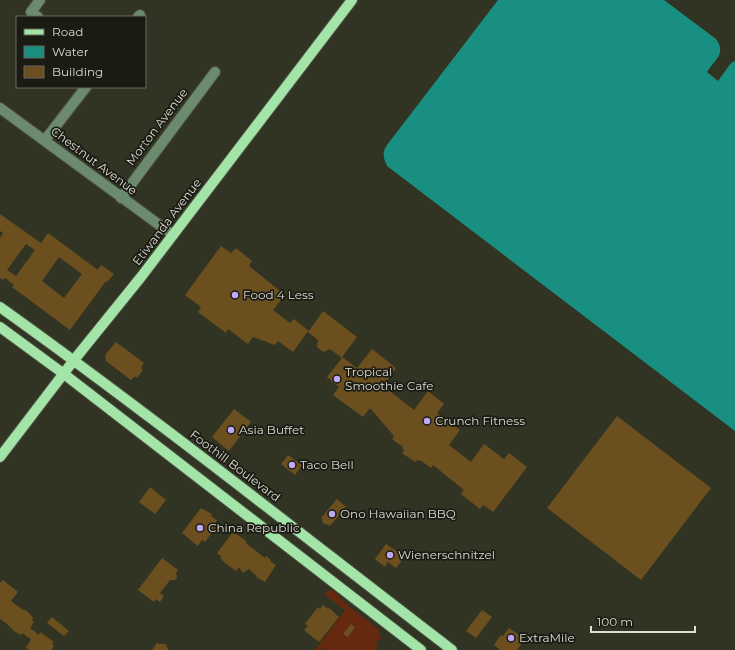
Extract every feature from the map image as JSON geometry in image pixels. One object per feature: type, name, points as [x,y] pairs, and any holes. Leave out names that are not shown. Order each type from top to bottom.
[{"type":"main road","name":"Etiwanda Avenue","points":[[0,457],[74,360],[114,312],[352,0]]},
{"type":"main road","name":"Foothill Boulevard","points":[[0,307],[74,360],[225,474],[452,650]]},
{"type":"main road","points":[[0,327],[64,374],[421,650]]},
{"type":"street","points":[[37,16],[31,12],[40,0]]},
{"type":"street","name":"Morton Avenue","points":[[121,198],[215,72]]},
{"type":"street","points":[[45,140],[85,88]]},
{"type":"street","name":"Chestnut Avenue","points":[[0,108],[173,235]]},
{"type":"shaded area","points":[[330,590],[334,591],[346,604],[380,630],[378,633],[381,640],[376,640],[378,643],[376,647],[377,650],[322,650],[321,647],[319,650],[315,650],[345,610],[324,594]]},
{"type":"water","points":[[498,0],[664,0],[716,39],[719,44],[720,53],[707,72],[718,81],[731,63],[735,61],[735,431],[387,166],[384,150],[387,145]]},
{"type":"building","points":[[0,214],[41,243],[48,233],[98,270],[101,265],[114,274],[107,282],[106,281],[70,330],[12,287],[14,285],[5,278],[3,280],[0,278],[0,238],[3,233],[0,231]],"holes":[[[26,244],[35,250],[16,276],[7,270]],[[59,257],[82,274],[64,298],[42,281]]]},
{"type":"building","points":[[221,246],[231,253],[236,248],[252,261],[249,266],[285,295],[273,310],[290,323],[294,319],[309,331],[323,311],[357,337],[342,357],[357,368],[372,349],[396,368],[383,386],[414,410],[428,391],[444,404],[437,413],[460,430],[449,445],[471,462],[484,444],[504,459],[509,453],[527,467],[493,512],[483,505],[480,509],[461,494],[464,490],[433,465],[431,468],[420,460],[415,462],[402,453],[404,450],[402,448],[403,447],[392,439],[394,436],[370,408],[363,417],[333,395],[339,387],[327,377],[342,358],[330,349],[323,352],[317,347],[318,340],[308,331],[293,352],[278,341],[275,345],[253,337],[248,344],[228,329],[226,333],[198,312],[201,307],[185,295]]},
{"type":"building","points":[[116,342],[144,363],[141,368],[143,370],[137,378],[135,376],[131,380],[106,361],[105,355]]},
{"type":"building","name":"Asia Buffet","points":[[234,409],[251,422],[229,451],[212,437]]},
{"type":"building","points":[[617,416],[711,488],[641,580],[547,508]]},
{"type":"building","name":"Taco Bell","points":[[288,455],[302,465],[295,475],[281,464]]},
{"type":"building","points":[[150,487],[166,500],[155,514],[139,502]]},
{"type":"building","name":"Ono Hawaiian BBQ","points":[[337,499],[346,507],[330,526],[327,524],[326,525],[322,522],[323,520],[321,518]]},
{"type":"building","name":"China Republic","points":[[201,508],[212,514],[211,516],[217,520],[215,525],[217,526],[205,542],[202,540],[198,546],[182,533]]},
{"type":"building","points":[[233,532],[276,565],[265,582],[256,577],[257,576],[249,569],[243,573],[239,567],[236,571],[220,558],[222,557],[217,553]]},
{"type":"building","name":"Wienerschnitzel","points":[[386,544],[405,557],[396,568],[388,562],[385,567],[375,559]]},
{"type":"building","points":[[162,558],[178,570],[176,573],[177,578],[175,580],[170,580],[160,593],[164,596],[160,602],[156,599],[154,602],[138,590]]},
{"type":"building","points":[[3,580],[18,592],[11,601],[28,612],[33,618],[32,620],[34,622],[30,628],[39,635],[40,632],[54,642],[52,644],[54,646],[51,650],[30,650],[26,648],[31,639],[22,633],[21,635],[14,631],[0,619],[0,583]]},
{"type":"building","points":[[323,605],[339,617],[319,642],[304,630],[308,626],[305,624],[318,607],[320,609]]},
{"type":"building","points":[[482,610],[492,617],[476,638],[466,631]]},
{"type":"building","points":[[52,617],[69,631],[64,636],[47,623]]},
{"type":"building","points":[[351,624],[355,627],[348,637],[343,634]]},
{"type":"building","name":"ExtraMile","points":[[509,628],[525,639],[517,650],[500,650],[494,645],[501,635],[503,636]]},
{"type":"building","points":[[157,643],[166,644],[168,650],[152,650]]},
{"type":"place","name":"Food 4 Less","points":[[235,295]]},
{"type":"place","name":"Tropical Smoothie Cafe","points":[[337,379]]},
{"type":"place","name":"Crunch Fitness","points":[[427,421]]},
{"type":"place","name":"Asia Buffet","points":[[231,430]]},
{"type":"place","name":"Taco Bell","points":[[292,465]]},
{"type":"place","name":"Ono Hawaiian BBQ","points":[[332,514]]},
{"type":"place","name":"China Republic","points":[[200,528]]},
{"type":"place","name":"Wienerschnitzel","points":[[390,555]]},
{"type":"place","name":"ExtraMile","points":[[511,638]]}]
